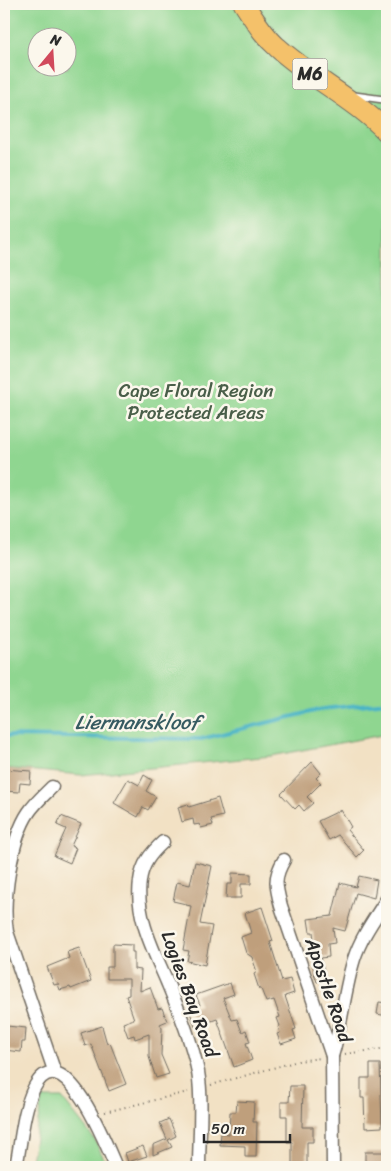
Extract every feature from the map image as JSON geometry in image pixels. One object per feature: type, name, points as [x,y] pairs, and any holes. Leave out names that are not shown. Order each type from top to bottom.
[{"type":"main road","name":"M6","points":[[244,4],[260,29],[276,46],[309,74],[364,112],[387,132]]},
{"type":"street","points":[[52,787],[29,813],[20,829],[6,894],[5,920],[6,932],[54,1073]]},
{"type":"street","name":"Logies Bay Road","points":[[163,842],[150,855],[140,880],[141,912],[148,936],[178,1008],[198,1072],[200,1089],[199,1167]]},
{"type":"street","name":"Apostle Road","points":[[284,860],[277,872],[276,882],[280,906],[332,1056],[332,1167]]},
{"type":"street","points":[[332,1056],[338,1037],[354,958],[362,939],[387,899]]},
{"type":"street","points":[[16,1167],[33,1091],[40,1079],[54,1073],[63,1075],[70,1081],[93,1115],[116,1167]]},
{"type":"lane","points":[[338,94],[387,100]]},
{"type":"path","points":[[93,1115],[200,1089],[298,1061],[387,1048]]},
{"type":"green space","name":"Cape Floral Region Protected Areas","points":[[4,4],[387,4],[387,734],[271,756],[81,775],[4,768]]},
{"type":"green space","points":[[42,1098],[62,1098],[95,1140],[108,1167],[30,1167]]},
{"type":"building","points":[[312,762],[321,773],[316,778],[321,783],[307,797],[313,803],[304,811],[299,805],[295,809],[281,794]]},
{"type":"building","points":[[4,769],[31,771],[30,784],[20,783],[19,792],[4,791]]},
{"type":"building","points":[[144,775],[152,780],[146,791],[156,797],[148,810],[143,807],[138,817],[114,803],[128,779],[139,785]]},
{"type":"building","points":[[218,798],[223,816],[211,819],[213,825],[201,828],[200,824],[194,825],[193,819],[182,822],[178,807],[188,804],[189,807]]},
{"type":"building","points":[[341,810],[351,827],[347,830],[364,850],[357,857],[338,835],[329,840],[318,821]]},
{"type":"building","points":[[61,816],[81,824],[71,846],[76,848],[70,863],[54,856],[66,829],[57,825]]},
{"type":"building","points":[[195,862],[212,866],[200,924],[212,926],[205,965],[187,961],[189,951],[183,950],[191,906],[173,901],[177,882],[190,885]]},
{"type":"building","points":[[232,873],[251,874],[251,884],[241,884],[241,898],[226,898],[227,884],[232,884]]},
{"type":"building","points":[[359,876],[377,880],[374,898],[356,893],[345,931],[333,928],[335,943],[328,944],[329,957],[320,958],[327,979],[317,982],[314,973],[313,949],[315,948],[313,932],[310,932],[308,919],[332,916],[340,883],[356,887]]},
{"type":"building","points":[[262,907],[273,941],[270,942],[282,981],[290,979],[294,993],[285,996],[296,1029],[293,1030],[296,1039],[281,1044],[277,1034],[280,1033],[278,1027],[280,1026],[277,1018],[280,1017],[274,1000],[266,1002],[261,989],[259,989],[254,974],[257,972],[252,957],[246,953],[241,937],[251,933],[245,913]]},
{"type":"building","points":[[113,944],[132,945],[134,969],[141,970],[140,991],[150,987],[158,1009],[162,1008],[167,1021],[160,1024],[162,1028],[161,1055],[169,1074],[156,1078],[149,1057],[149,1034],[135,1039],[134,1035],[128,1037],[123,1023],[134,1019],[126,996],[129,995],[129,979],[107,979],[107,967],[113,967]]},
{"type":"building","points":[[79,948],[91,981],[71,989],[70,987],[60,990],[58,984],[54,985],[47,967],[69,958],[67,952]]},
{"type":"building","points":[[230,983],[234,994],[223,998],[232,1020],[237,1019],[242,1032],[246,1030],[250,1042],[246,1043],[252,1060],[234,1067],[217,1019],[195,1027],[189,1009],[200,1005],[196,995]]},
{"type":"building","points":[[379,1002],[387,1003],[387,1016],[377,1014]]},
{"type":"building","points":[[7,1026],[26,1028],[25,1042],[22,1042],[21,1052],[4,1050]]},
{"type":"building","points":[[102,1026],[107,1044],[110,1043],[126,1084],[109,1091],[91,1044],[85,1046],[81,1033]]},
{"type":"building","points":[[370,1064],[380,1064],[382,1127],[365,1128],[364,1098],[361,1098],[361,1078],[370,1078]]},
{"type":"building","points":[[290,1086],[303,1086],[302,1127],[313,1127],[313,1142],[307,1142],[307,1167],[292,1167],[292,1142],[287,1142],[287,1116],[281,1116],[281,1102],[289,1102]]},
{"type":"building","points":[[237,1101],[254,1102],[253,1122],[257,1122],[256,1157],[245,1157],[245,1146],[220,1145],[221,1133],[229,1134],[230,1112],[236,1112]]},
{"type":"building","points":[[169,1119],[176,1136],[168,1140],[172,1147],[153,1155],[153,1145],[167,1139],[160,1123]]},
{"type":"building","points":[[143,1146],[147,1156],[128,1162],[125,1153]]},
{"type":"building","points":[[365,1152],[387,1152],[387,1167],[365,1167]]},
{"type":"waterway","name":"Liermanskloof","points":[[4,736],[201,739],[323,709],[387,702]]}]
